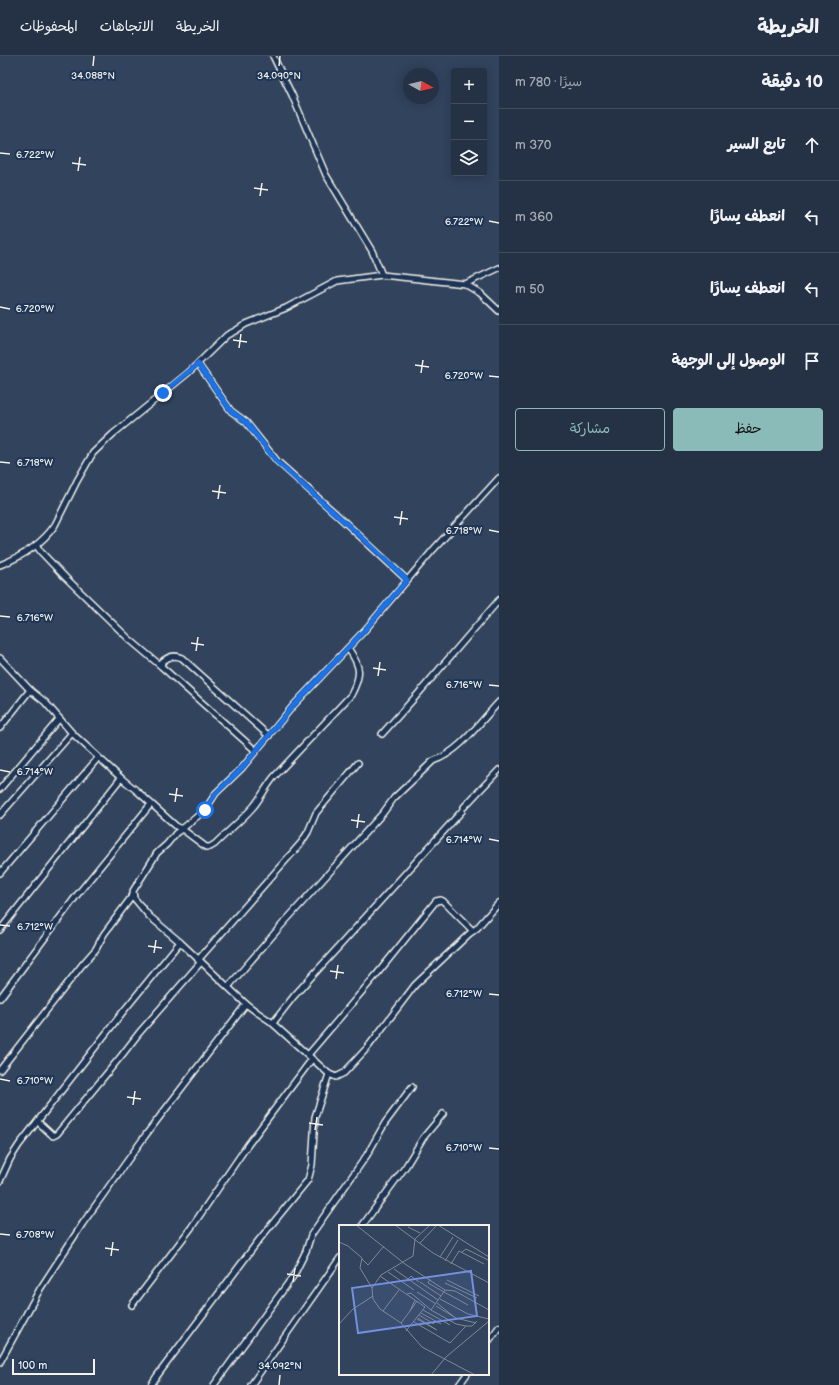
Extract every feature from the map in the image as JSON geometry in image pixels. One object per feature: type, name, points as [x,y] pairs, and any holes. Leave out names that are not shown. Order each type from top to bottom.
[{"type":"street","points":[[273,56],[292,95],[326,175],[372,252],[382,275]]},
{"type":"street","points":[[465,284],[499,268]]},
{"type":"street","points":[[0,565],[21,555],[36,545],[55,525],[77,480],[93,453],[113,434],[198,364],[227,335],[246,324],[286,308],[328,285],[344,279],[382,275],[465,284],[480,293],[499,311]]},
{"type":"street","points":[[198,364],[231,411],[246,422],[277,462],[367,542],[407,580]]},
{"type":"street","points":[[0,1070],[96,949],[104,934],[133,895],[133,891],[150,866],[153,857],[176,833],[205,810],[216,793],[242,768],[293,706],[348,648],[499,478]]},
{"type":"street","points":[[36,545],[65,577],[129,639],[256,751]]},
{"type":"street","points":[[382,734],[499,600]]},
{"type":"street","points":[[0,658],[30,690],[45,702],[72,733],[98,758],[176,826],[202,845],[210,847],[244,817],[274,778],[351,695],[359,673],[358,664],[348,648]]},
{"type":"street","points":[[161,666],[163,661],[170,657],[180,657],[269,736]]},
{"type":"street","points":[[0,728],[30,690]]},
{"type":"street","points":[[228,987],[383,813],[394,798],[433,761],[449,753],[465,740],[499,702]]},
{"type":"street","points":[[0,789],[59,719]]},
{"type":"street","points":[[0,815],[72,733]]},
{"type":"street","points":[[0,873],[98,758]]},
{"type":"street","points":[[38,1122],[53,1136],[57,1134],[122,1055],[138,1033],[301,842],[308,832],[316,813],[358,763]]},
{"type":"street","points":[[273,1023],[294,996],[499,770]]},
{"type":"street","points":[[0,930],[121,778]]},
{"type":"street","points":[[0,998],[77,895],[151,804]]},
{"type":"street","points":[[133,895],[149,916],[180,942],[246,1004],[273,1023],[329,1074],[336,1076],[344,1074],[368,1047],[415,985],[480,925],[499,903]]},
{"type":"street","points":[[132,1305],[191,1228],[310,1057],[436,901],[443,901],[473,930]]},
{"type":"street","points":[[0,1181],[14,1152],[122,1013],[180,942]]},
{"type":"street","points":[[0,1362],[40,1289],[83,1222],[246,1004]]},
{"type":"street","points":[[151,1385],[229,1279],[279,1214],[308,1180],[312,1165],[315,1118],[329,1074]]},
{"type":"street","points":[[214,1385],[294,1275],[306,1251],[311,1235],[412,1087]]},
{"type":"street","points":[[363,1225],[408,1163],[423,1138],[443,1114]]},
{"type":"street","points":[[251,1385],[339,1259]]},
{"type":"street","points":[[489,1341],[499,1327]]},
{"type":"street","points":[[459,1385],[466,1375]]},
{"type":"route","points":[[163,393],[198,364],[231,411],[246,422],[277,462],[367,542],[407,580],[364,631],[293,706],[242,768],[216,793],[205,810]]}]
